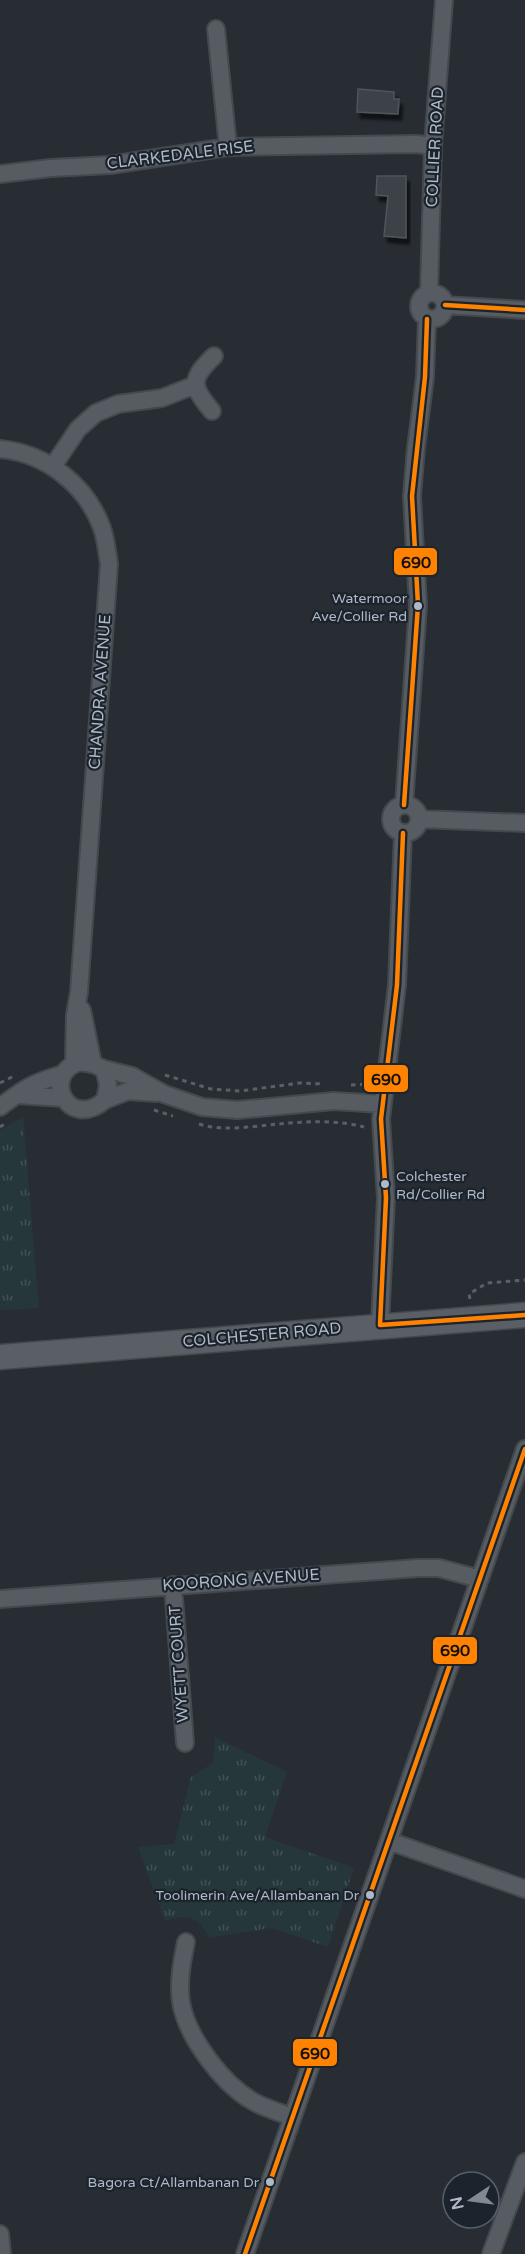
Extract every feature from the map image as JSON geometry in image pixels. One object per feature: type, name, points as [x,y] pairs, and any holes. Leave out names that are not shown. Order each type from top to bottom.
[{"type":"main road","name":"COLCHESTER ROAD","points":[[0,1357],[525,1315]]},
{"type":"street","name":"COLLIER ROAD","points":[[429,293],[433,146],[444,0]]},
{"type":"street","points":[[216,29],[228,147]]},
{"type":"street","name":"CLARKEDALE RISE","points":[[0,174],[51,168],[110,165],[228,147],[393,144],[433,146]]},
{"type":"street","points":[[429,293],[442,297],[445,306],[439,318],[428,319],[421,313],[419,305],[421,298],[429,293]]},
{"type":"street","points":[[445,306],[525,310]]},
{"type":"street","points":[[404,805],[418,605],[412,496],[425,377],[428,319]]},
{"type":"street","points":[[212,411],[200,397],[195,385],[199,371],[214,356]]},
{"type":"street","points":[[52,466],[78,429],[96,413],[118,404],[162,399],[195,385]]},
{"type":"street","name":"CHANDRA AVENUE","points":[[0,449],[33,456],[52,466],[75,486],[96,514],[103,529],[109,564],[79,992],[68,1069]]},
{"type":"street","points":[[404,805],[413,807],[419,819],[412,831],[403,833],[392,825],[391,819],[397,807],[404,805]]},
{"type":"street","points":[[419,819],[525,823]]},
{"type":"street","points":[[380,1325],[386,1198],[382,1104],[397,985],[403,833]]},
{"type":"street","name":"CHANDRA AVENUE","points":[[79,992],[99,1067]]},
{"type":"street","points":[[4,1115],[23,1088],[80,1062],[132,1076],[164,1094],[201,1107],[237,1110],[334,1101],[382,1104]]},
{"type":"street","points":[[99,1067],[108,1085],[105,1100]]},
{"type":"street","points":[[68,1069],[60,1091],[69,1105],[83,1110],[98,1106],[105,1100],[128,1091],[164,1094]]},
{"type":"street","points":[[18,1095],[63,1098]]},
{"type":"street","points":[[245,2254],[525,1449]]},
{"type":"street","name":"KOORONG AVENUE","points":[[0,1599],[418,1568],[440,1568],[480,1579]]},
{"type":"street","name":"WYETT COURT","points":[[173,1585],[185,1743]]},
{"type":"street","points":[[389,1841],[525,1889]]},
{"type":"street","points":[[186,1942],[180,1972],[181,2004],[194,2036],[218,2074],[237,2090],[257,2103],[292,2117]]},
{"type":"street","points":[[491,2254],[525,2162]]},
{"type":"street","points":[[0,2234],[2,2254]]},
{"type":"path","points":[[157,1071],[211,1089],[230,1091],[300,1083],[333,1085]]},
{"type":"path","points":[[0,1083],[20,1073]]},
{"type":"path","points":[[342,1085],[370,1084]]},
{"type":"path","points":[[149,1108],[180,1118]]},
{"type":"path","points":[[0,1127],[4,1115]]},
{"type":"path","points":[[190,1121],[210,1128],[248,1128],[281,1123],[351,1124],[364,1127]]},
{"type":"path","points":[[469,1294],[487,1283],[525,1280]]},
{"type":"green space","points":[[23,1117],[39,1308],[0,1310],[0,1130]]},
{"type":"green space","points":[[215,1737],[287,1772],[265,1837],[354,1868],[328,1947],[271,1928],[209,1938],[201,1925],[192,1918],[180,1917],[165,1921],[138,1847],[174,1844],[191,1777],[213,1763]]},
{"type":"building","points":[[358,89],[394,92],[394,99],[399,99],[398,114],[357,112]]},
{"type":"building","points":[[377,176],[406,176],[406,238],[384,236],[388,196],[376,195]]},
{"type":"transit line","name":"690","points":[[445,305],[525,310]]},
{"type":"transit line","name":"690","points":[[404,805],[418,605],[412,496],[425,377],[427,319]]},
{"type":"transit line","name":"690","points":[[380,1325],[386,1198],[381,1119],[397,985],[403,833]]},
{"type":"transit line","name":"690","points":[[380,1325],[525,1315]]},
{"type":"transit line","name":"690","points":[[245,2254],[525,1449]]},
{"type":"place","name":"Watermoor Ave/Collier Rd","points":[[418,606]]},
{"type":"place","name":"Colchester Rd/Collier Rd","points":[[385,1184]]},
{"type":"place","name":"Toolimerin Ave/Allambanan Dr","points":[[370,1895]]},
{"type":"place","name":"Bagora Ct/Allambanan Dr","points":[[270,2182]]}]
